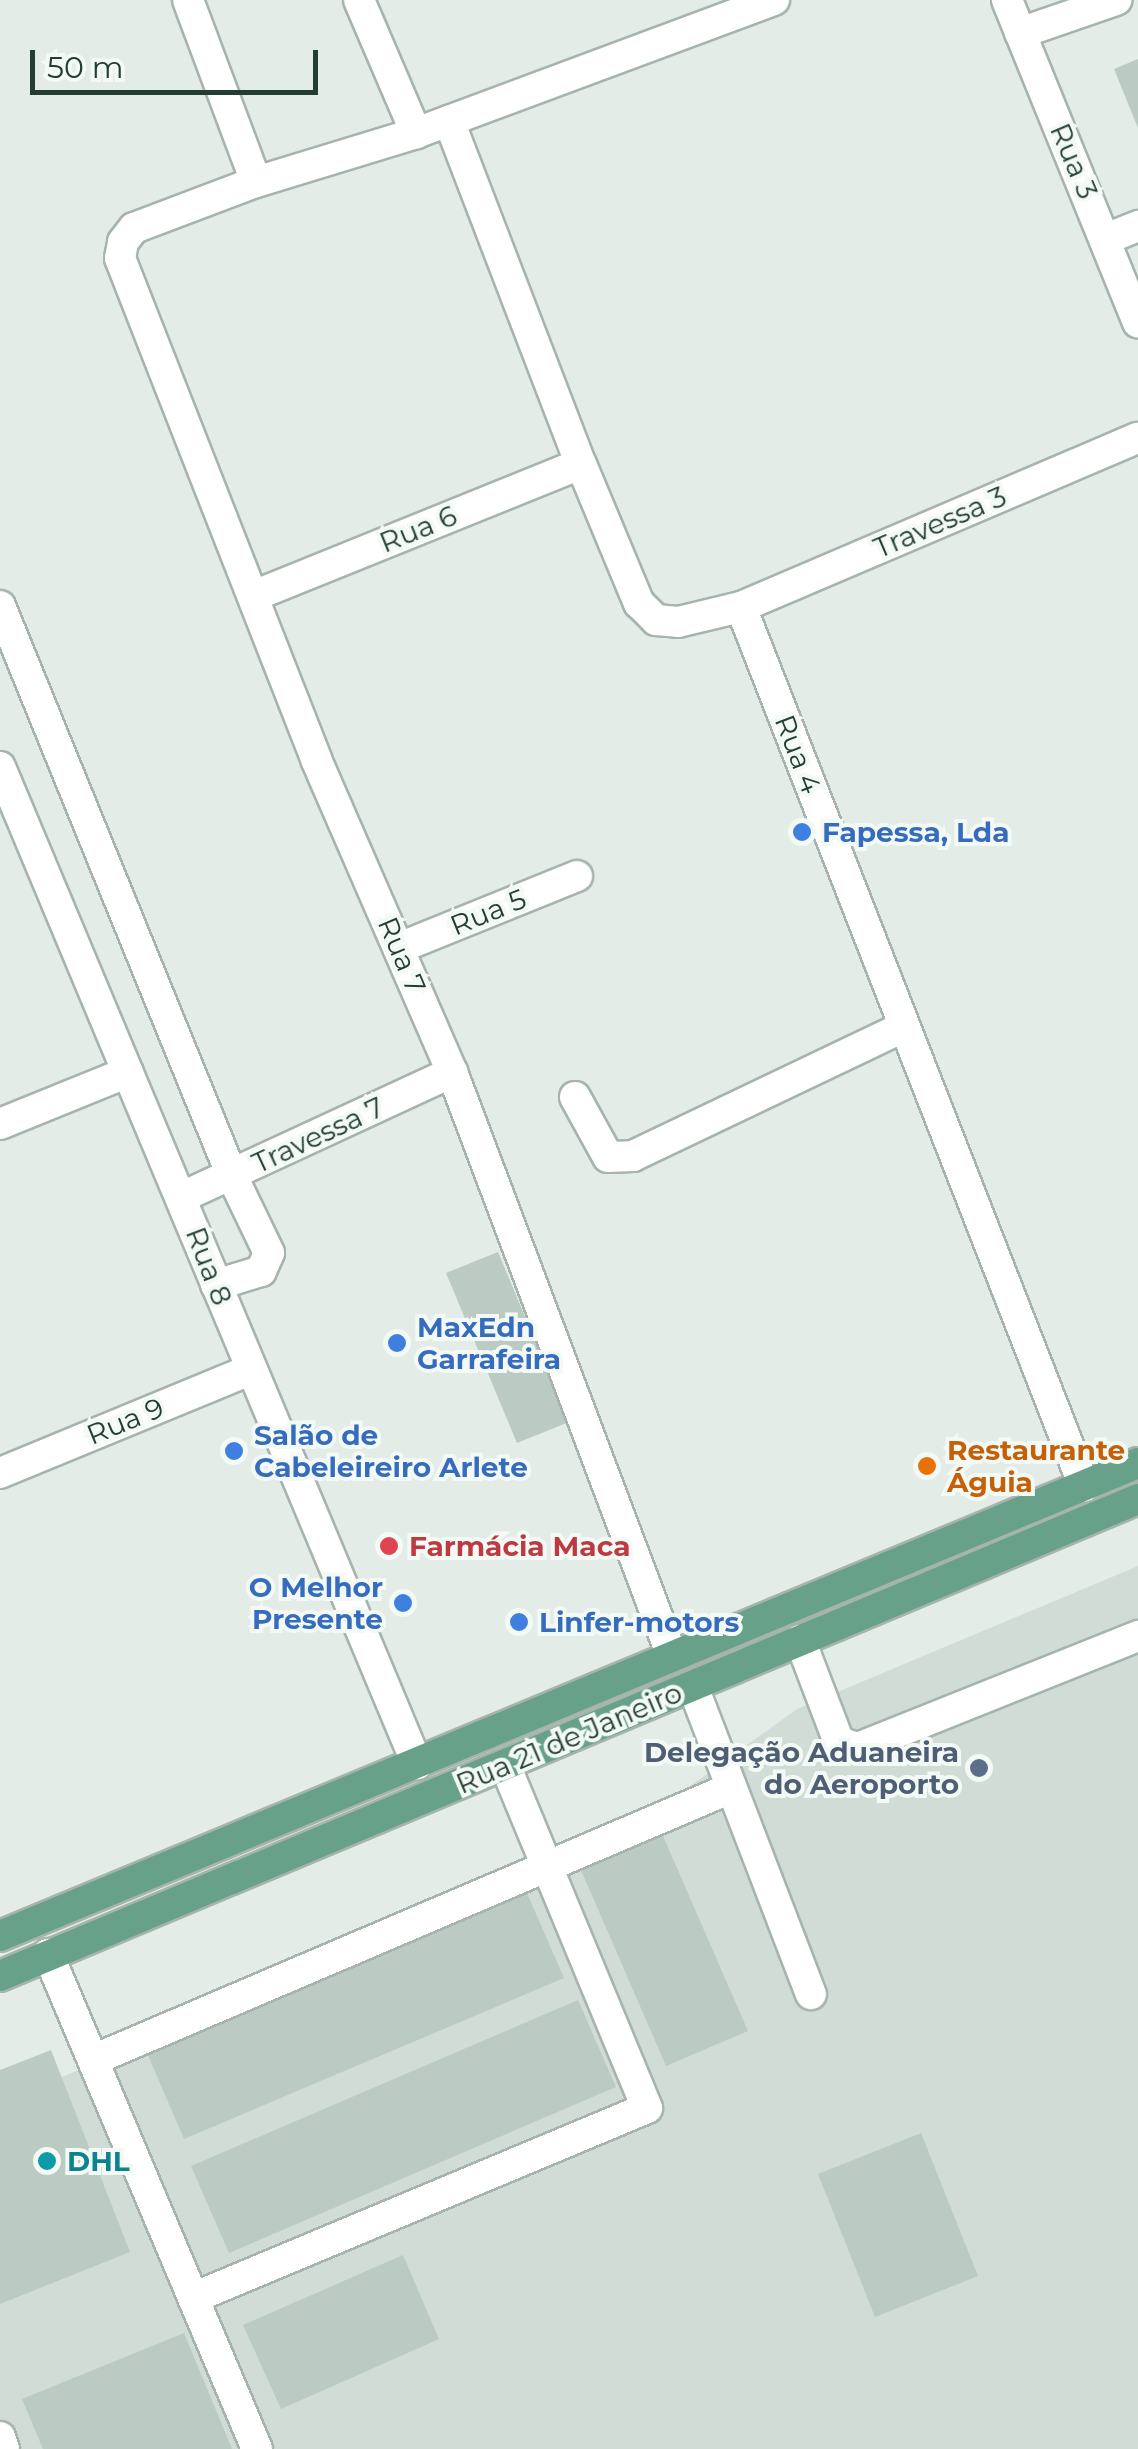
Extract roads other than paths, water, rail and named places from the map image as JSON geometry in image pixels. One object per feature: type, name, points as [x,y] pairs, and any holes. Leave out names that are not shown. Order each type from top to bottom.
[{"type":"main road","name":"Rua 21 de Janeiro","points":[[0,1936],[1138,1463]]},
{"type":"main road","name":"Rua 21 de Janeiro","points":[[0,1976],[1138,1500]]},
{"type":"street","points":[[188,0],[256,182],[416,134],[774,0]]},
{"type":"street","points":[[359,0],[416,134]]},
{"type":"street","name":"Rua 3","points":[[1007,0],[1138,322]]},
{"type":"street","points":[[1020,33],[1116,0]]},
{"type":"street","points":[[449,121],[639,603],[656,620],[678,622],[742,607]]},
{"type":"street","name":"Rua 7","points":[[256,182],[134,228],[123,242],[120,258],[256,595],[318,762],[452,1072],[672,1656]]},
{"type":"street","points":[[1106,239],[1138,226]]},
{"type":"street","name":"Travessa 3","points":[[742,607],[1138,438]]},
{"type":"street","name":"Rua 6","points":[[256,595],[581,464]]},
{"type":"street","points":[[0,606],[232,1176],[269,1253],[261,1270],[216,1285]]},
{"type":"street","name":"Rua 4","points":[[742,607],[1084,1486]]},
{"type":"street","name":"Rua 8","points":[[0,767],[417,1764]]},
{"type":"street","name":"Rua 5","points":[[399,948],[577,876]]},
{"type":"street","points":[[575,1097],[608,1157],[633,1156],[903,1028]]},
{"type":"street","points":[[0,1124],[128,1072]]},
{"type":"street","name":"Travessa 7","points":[[182,1197],[452,1072]]},
{"type":"street","name":"Rua 9","points":[[0,1473],[250,1370]]},
{"type":"street","points":[[800,1640],[839,1742],[858,1748],[1138,1636]]},
{"type":"street","points":[[692,1687],[810,1994]]},
{"type":"street","points":[[193,2298],[647,2108],[505,1766]]},
{"type":"street","points":[[93,2060],[731,1788]]},
{"type":"street","points":[[48,1954],[256,2449]]},
{"type":"street","points":[[0,2437],[4,2449]]},
{"type":"place","name":"Fapessa, Lda","points":[[802,832]]},
{"type":"place","name":"MaxEdn Garrafeira","points":[[397,1343]]},
{"type":"place","name":"Salão de Cabeleireiro Arlete","points":[[234,1451]]},
{"type":"place","name":"Restaurante Águia","points":[[927,1466]]},
{"type":"place","name":"Farmácia Maca","points":[[389,1546]]},
{"type":"place","name":"O Melhor Presente","points":[[403,1603]]},
{"type":"place","name":"Linfer-motors","points":[[519,1622]]},
{"type":"place","name":"Delegação Aduaneira do Aeroporto","points":[[979,1768]]},
{"type":"place","name":"DHL","points":[[47,2161]]}]
